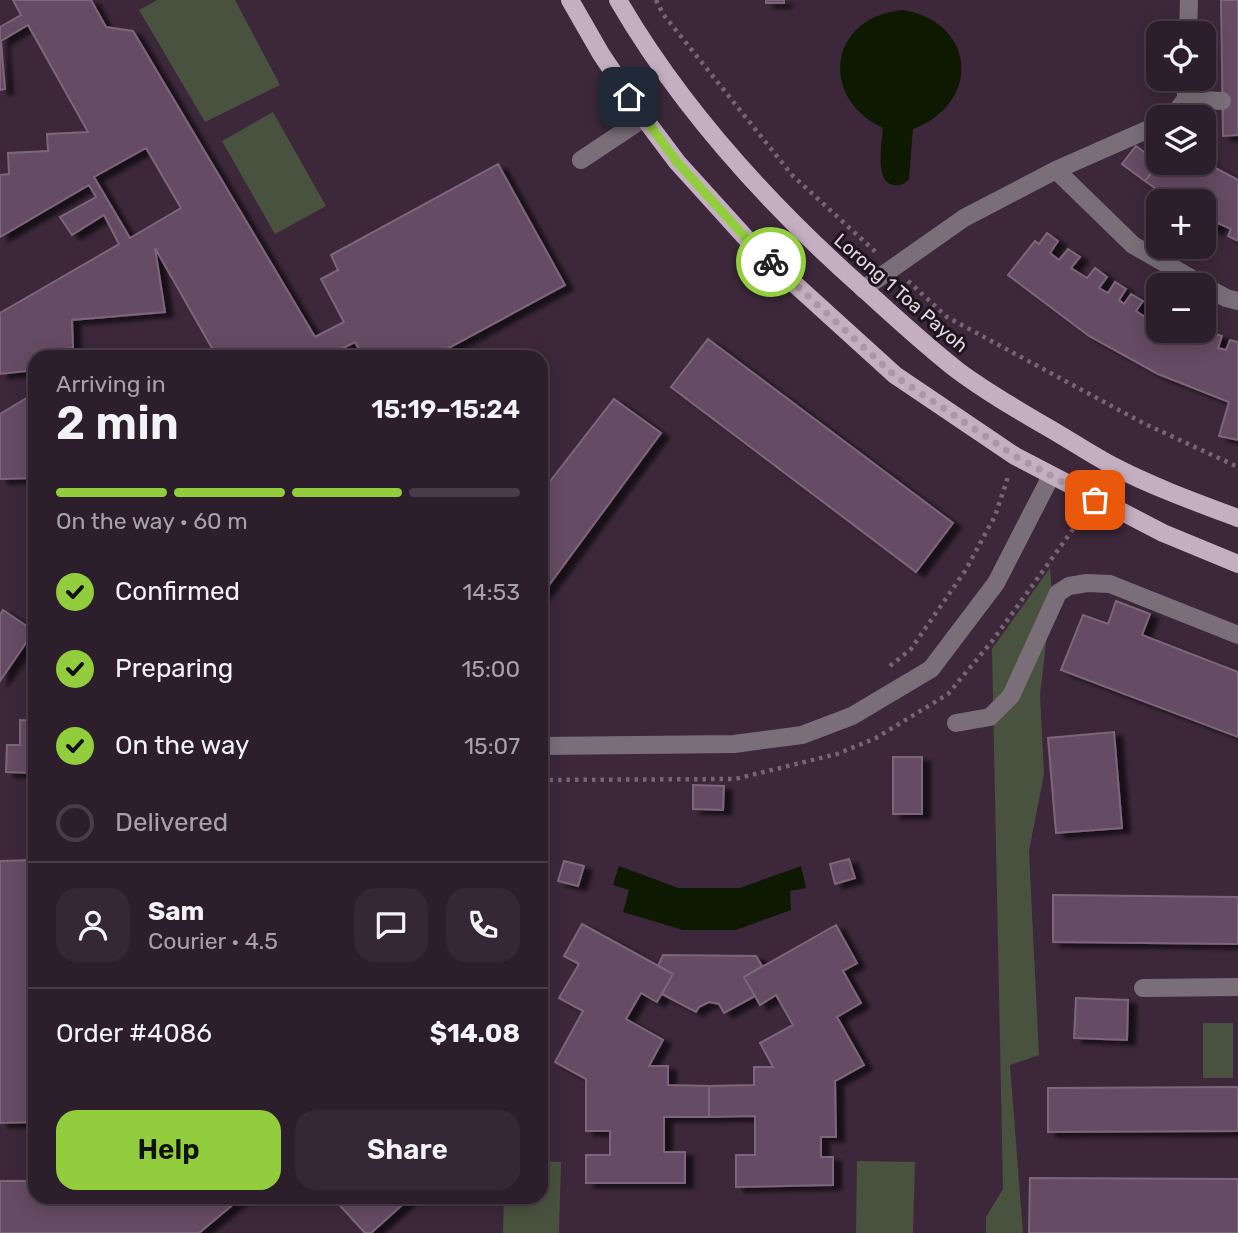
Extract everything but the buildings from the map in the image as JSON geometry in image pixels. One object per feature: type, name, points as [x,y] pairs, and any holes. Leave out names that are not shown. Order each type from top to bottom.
[{"type":"main road","points":[[570,0],[643,118],[677,162],[754,247],[895,376],[1015,456],[1051,476],[1163,533],[1238,564]]},
{"type":"main road","name":"Lorong 1 Toa Payoh","points":[[618,0],[672,80],[719,142],[772,203],[821,252],[958,370],[1111,465],[1186,499],[1238,517]]},
{"type":"street","points":[[1188,21],[1189,0]]},
{"type":"street","points":[[1181,105],[1186,99],[1186,91]]},
{"type":"street","points":[[1186,99],[1222,101]]},
{"type":"street","points":[[581,160],[643,118]]},
{"type":"street","points":[[863,289],[964,218],[1056,170],[1146,130]]},
{"type":"street","points":[[1056,170],[1133,245],[1181,273]]},
{"type":"street","points":[[1216,293],[1238,301]]},
{"type":"street","points":[[548,746],[734,744],[802,735],[852,716],[932,669],[996,583],[1051,476]]},
{"type":"street","points":[[956,723],[990,717],[1011,696],[1058,593],[1069,586],[1087,583],[1110,584],[1238,635]]},
{"type":"street","points":[[1143,988],[1238,987]]},
{"type":"path","points":[[890,666],[911,649],[965,571],[995,516],[1015,456]]},
{"type":"shaded area","points":[[157,0],[235,0],[280,85],[205,122],[139,10]]},
{"type":"shaded area","points":[[903,10],[927,17],[945,30],[956,46],[961,64],[959,83],[951,101],[935,117],[913,129],[909,179],[896,185],[888,183],[881,170],[883,128],[862,114],[848,97],[841,79],[841,60],[847,42],[860,27],[878,16]]},
{"type":"shaded area","points":[[273,112],[326,206],[275,234],[222,141]]},
{"type":"shaded area","points":[[1050,568],[1052,593],[1040,695],[1044,774],[1029,851],[1039,1055],[1010,1065],[1023,1233],[986,1233],[986,1217],[1003,1189],[992,649]]},
{"type":"shaded area","points":[[619,866],[678,888],[740,888],[801,866],[806,888],[790,891],[791,910],[736,930],[683,930],[623,912],[629,890],[613,885]]},
{"type":"shaded area","points":[[1203,1023],[1233,1023],[1233,1078],[1203,1078]]},
{"type":"shaded area","points":[[548,1161],[561,1162],[559,1233],[503,1233],[504,1204],[548,1204]]},
{"type":"shaded area","points":[[857,1161],[915,1162],[913,1233],[856,1233]]},
{"type":"way so far","points":[[771,262],[895,376],[1015,456],[1095,500]]},
{"type":"route","points":[[629,97],[677,162],[754,247],[771,262]]}]
